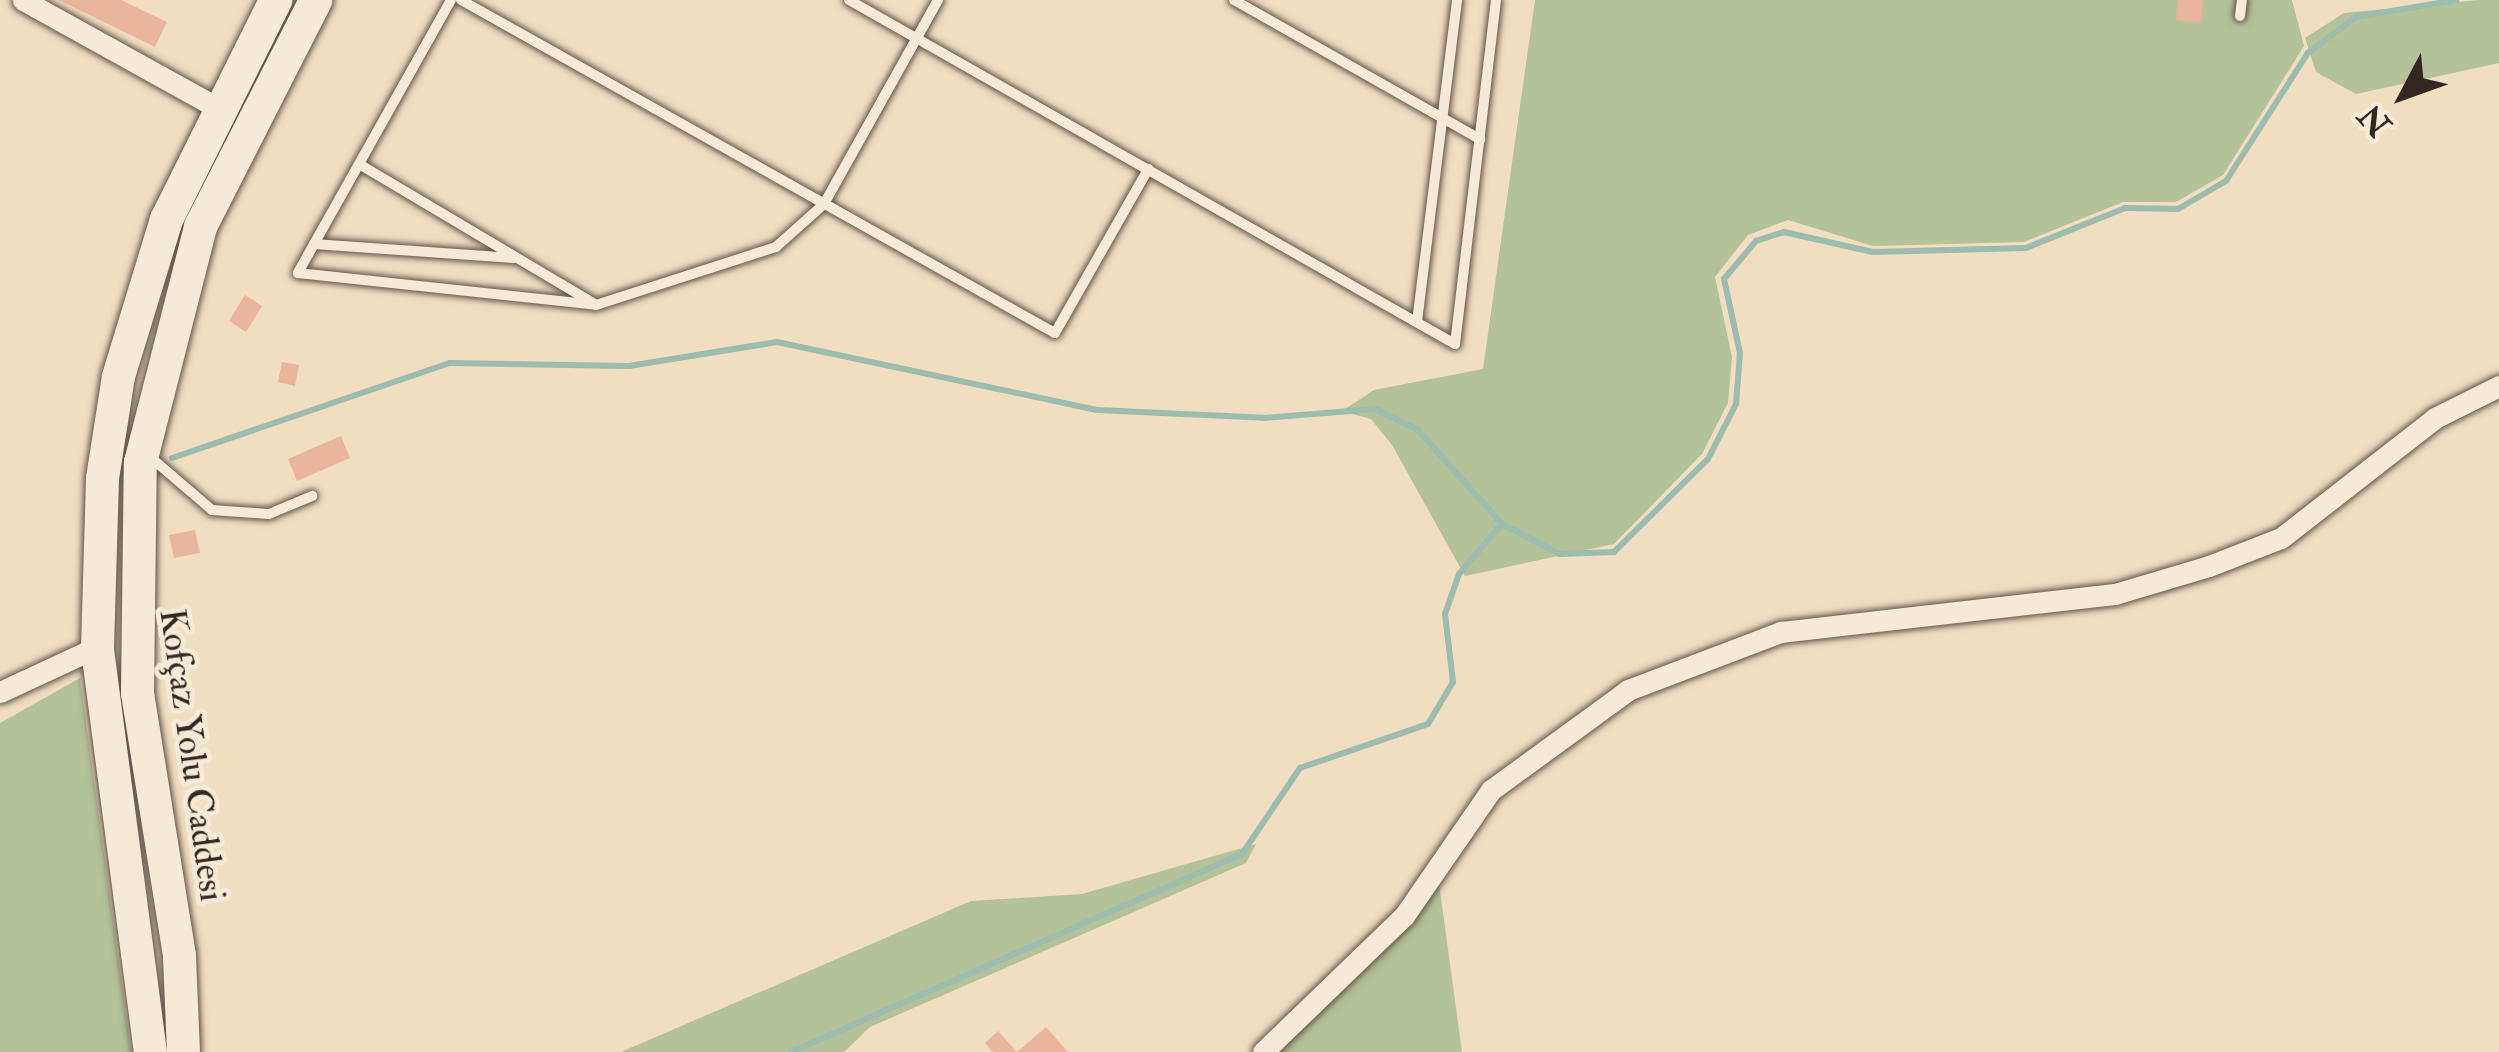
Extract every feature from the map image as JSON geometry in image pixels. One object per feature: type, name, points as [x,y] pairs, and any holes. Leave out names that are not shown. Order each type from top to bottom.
[{"type":"main road","name":"Kofçaz Yolu Caddesi","points":[[150,1052],[97,646],[118,376],[214,106],[275,0]]},
{"type":"main road","name":"Kofçaz Yolu Caddesi","points":[[183,1052],[136,692],[142,450],[200,226],[315,0]]},
{"type":"street","points":[[23,0],[214,106]]},
{"type":"street","points":[[1263,1052],[1404,916],[1491,790],[1628,690],[1781,632],[2116,594],[2209,566],[2281,538],[2435,418],[2499,386]]},
{"type":"street","points":[[0,692],[97,646]]},
{"type":"lane","points":[[451,0],[298,273],[596,305],[776,247],[824,204],[938,0]]},
{"type":"lane","points":[[461,0],[1054,333],[1148,169]]},
{"type":"lane","points":[[849,0],[1455,344],[1496,0]]},
{"type":"lane","points":[[1234,0],[1480,139]]},
{"type":"lane","points":[[1417,322],[1457,0]]},
{"type":"lane","points":[[2240,16],[2242,0]]},
{"type":"lane","points":[[359,164],[596,305]]},
{"type":"lane","points":[[314,244],[518,258]]},
{"type":"lane","points":[[142,450],[212,510],[269,514],[312,496]]},
{"type":"green space","points":[[1535,0],[2292,0],[2304,46],[2223,175],[2176,202],[2123,202],[2024,242],[1873,246],[1788,220],[1748,235],[1715,277],[1732,357],[1728,403],[1702,454],[1614,544],[1465,576],[1392,445],[1371,419],[1342,411],[1374,390],[1483,369]]},
{"type":"green space","points":[[2499,0],[2499,63],[2356,94],[2316,72],[2305,38],[2344,13]]},
{"type":"green space","points":[[80,678],[131,1052],[0,1052],[0,723]]},
{"type":"green space","points":[[1256,844],[1246,863],[870,1027],[844,1052],[621,1052],[971,901],[1082,894]]},
{"type":"green space","points":[[1438,876],[1462,1052],[1276,1052]]},
{"type":"building","points":[[59,0],[121,0],[167,22],[155,47]]},
{"type":"building","points":[[2178,0],[2203,0],[2201,23],[2176,20]]},
{"type":"building","points":[[245,295],[262,306],[246,332],[229,321]]},
{"type":"building","points":[[282,362],[299,365],[295,386],[278,382]]},
{"type":"building","points":[[341,436],[350,458],[297,481],[288,459]]},
{"type":"building","points":[[195,530],[200,553],[174,558],[169,535]]},
{"type":"building","points":[[1046,1027],[1068,1052],[1017,1052]]},
{"type":"building","points":[[998,1031],[1017,1052],[993,1052],[985,1043]]},
{"type":"waterway","points":[[791,1052],[1242,854],[1300,768],[1428,724],[1453,682],[1445,614],[1459,574],[1502,524],[1560,554],[1614,552],[1708,459],[1736,404],[1740,353],[1724,279],[1756,241],[1784,232],[1873,252],[2026,248],[2125,208],[2178,209],[2226,181],[2308,53],[2356,17],[2457,0]]},
{"type":"waterway","points":[[172,458],[450,363],[629,366],[777,342],[1097,410],[1264,418],[1375,409],[1418,430],[1502,524]]}]
